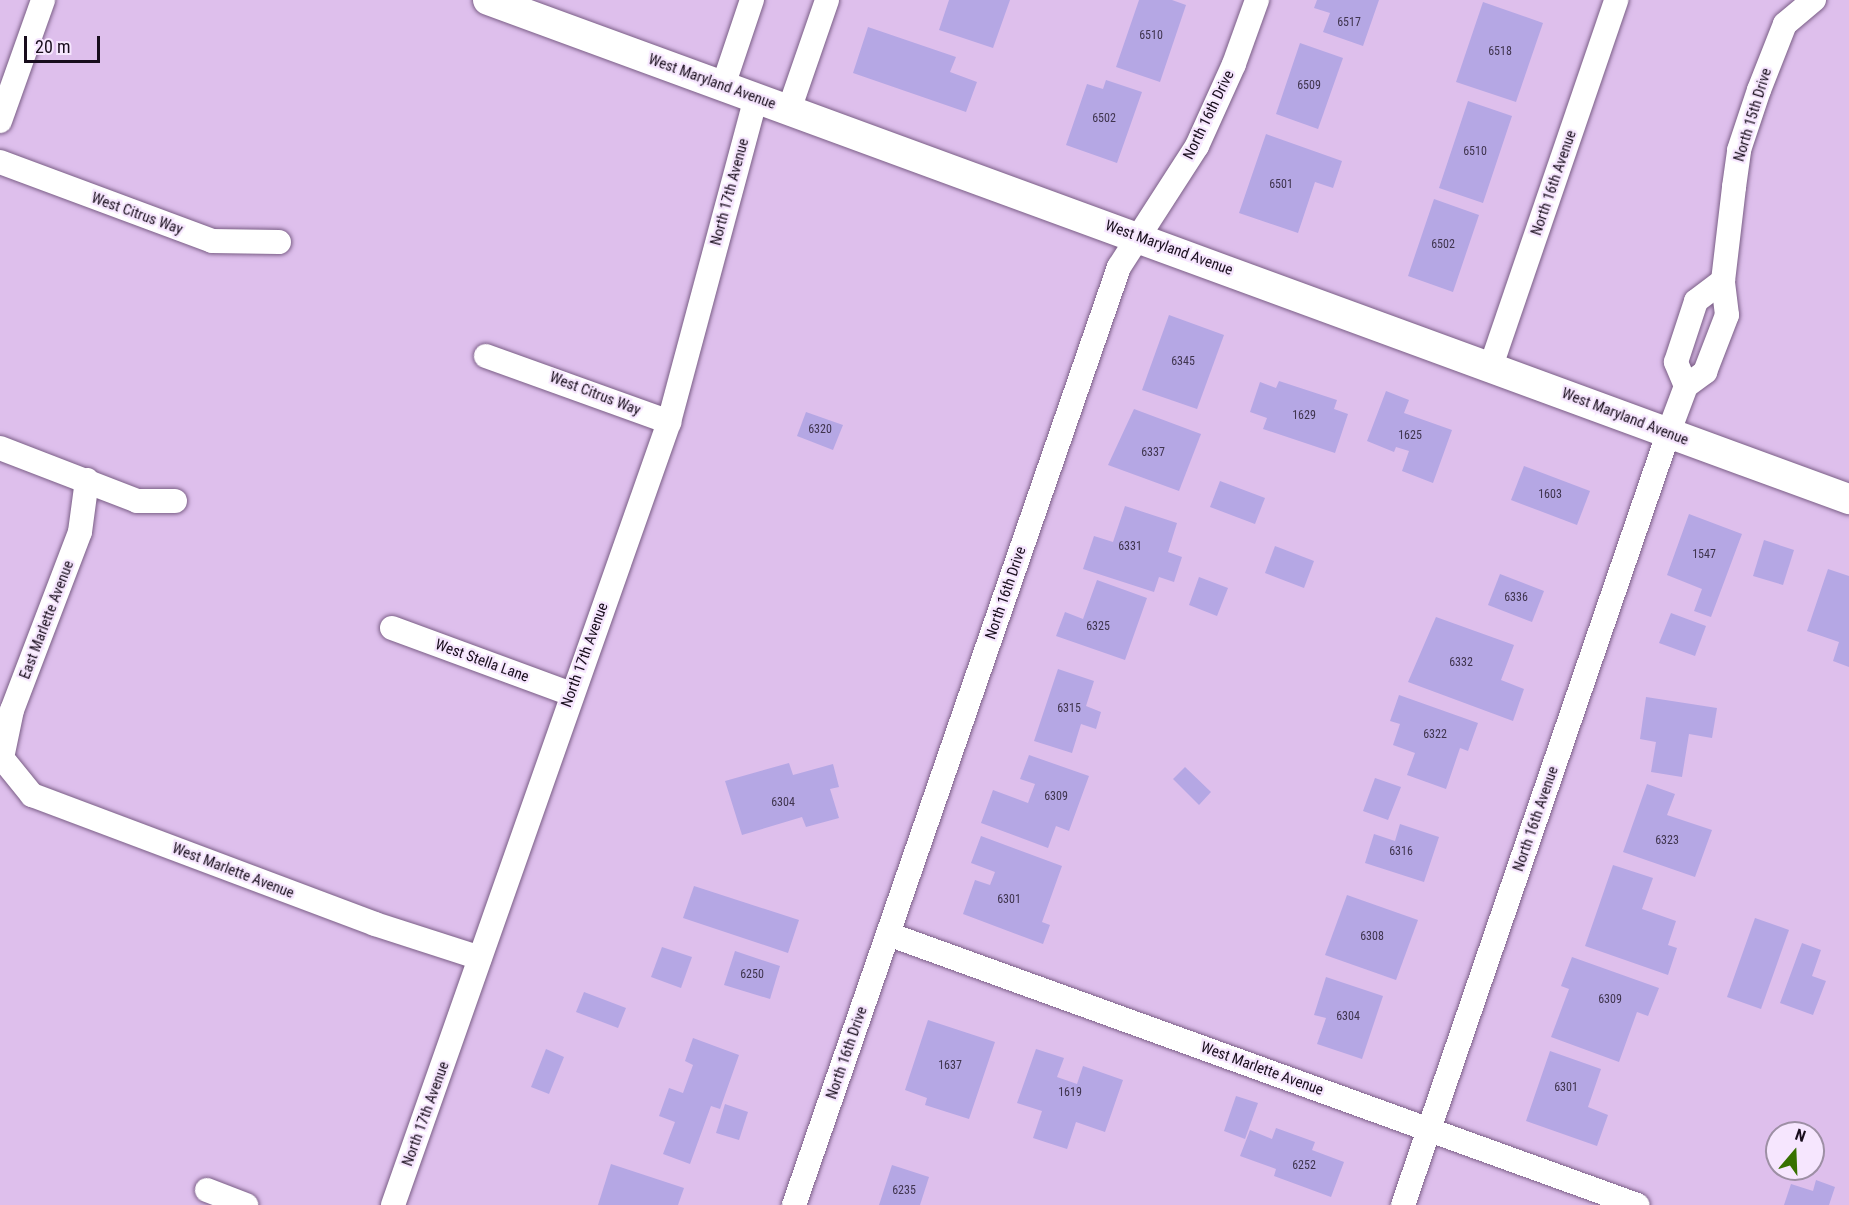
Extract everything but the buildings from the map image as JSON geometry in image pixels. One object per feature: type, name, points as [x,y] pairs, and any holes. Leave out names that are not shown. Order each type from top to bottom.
[{"type":"street","points":[[0,121],[44,0]]},
{"type":"street","name":"West Maryland Avenue","points":[[488,0],[1849,499]]},
{"type":"street","points":[[723,86],[752,0]]},
{"type":"street","points":[[789,110],[827,0]]},
{"type":"street","name":"North 16th Drive","points":[[794,1205],[1119,267],[1197,146],[1234,64],[1257,0]]},
{"type":"street","name":"North 16th Avenue","points":[[1491,366],[1616,0]]},
{"type":"street","name":"North 15th Drive","points":[[1668,434],[1686,386],[1705,372],[1727,315],[1723,281],[1739,150],[1785,24],[1814,0]]},
{"type":"street","name":"North 17th Avenue","points":[[393,1205],[571,694],[669,422],[756,98]]},
{"type":"street","name":"West Citrus Way","points":[[0,162],[212,242],[279,242]]},
{"type":"street","points":[[1686,386],[1676,362],[1696,301],[1723,281]]},
{"type":"street","points":[[1687,329],[1718,339]]},
{"type":"street","name":"West Citrus Way","points":[[486,356],[669,422]]},
{"type":"street","name":"North 16th Avenue","points":[[1403,1205],[1668,434]]},
{"type":"street","points":[[0,448],[136,501],[175,501]]},
{"type":"street","name":"East Marlette Avenue","points":[[2,759],[12,710],[80,532],[87,480]]},
{"type":"street","name":"West Stella Lane","points":[[392,628],[571,694]]},
{"type":"street","name":"West Marlette Avenue","points":[[2,759],[32,795],[375,924],[480,958]]},
{"type":"street","name":"West Marlette Avenue","points":[[888,934],[1637,1205]]},
{"type":"street","points":[[207,1190],[246,1205]]}]
